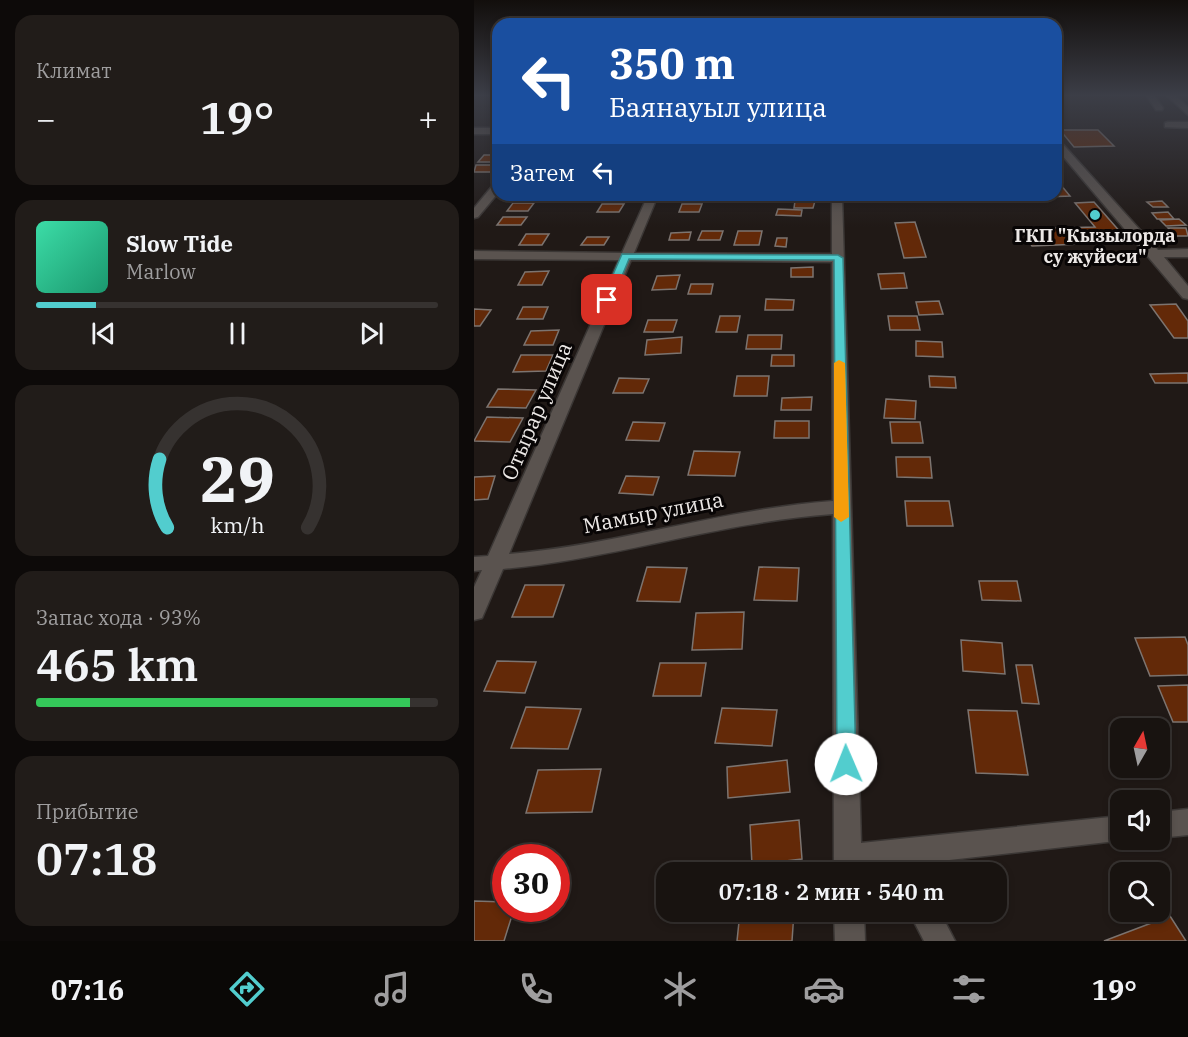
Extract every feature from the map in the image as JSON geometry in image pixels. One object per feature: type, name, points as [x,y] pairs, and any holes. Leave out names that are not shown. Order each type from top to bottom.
[{"type":"street","points":[[1062,149],[1188,295]]},
{"type":"street","points":[[474,215],[492,193]]},
{"type":"street","name":"Отырар улица","points":[[474,612],[650,201]]},
{"type":"street","points":[[837,201],[848,862]]},
{"type":"street","points":[[1155,254],[1188,253]]},
{"type":"street","points":[[474,255],[838,258]]},
{"type":"street","name":"Мамыр улица","points":[[474,564],[582,551],[799,508],[841,507]]},
{"type":"street","points":[[1170,824],[1188,822]]},
{"type":"street","points":[[904,862],[1110,831]]},
{"type":"street","points":[[849,922],[850,941]]},
{"type":"street","points":[[930,922],[940,941]]},
{"type":"building","points":[[1067,139],[1107,139],[1114,146],[1074,147]]},
{"type":"building","points":[[484,155],[492,155],[492,162],[478,162]]},
{"type":"building","points":[[476,165],[492,165],[490,172],[474,172]]},
{"type":"building","points":[[1062,186],[1070,196],[1062,196]]},
{"type":"building","points":[[795,201],[815,201],[813,208],[794,208]]},
{"type":"building","points":[[1162,201],[1168,207],[1153,207],[1147,202]]},
{"type":"building","name":"ГКП \"Кызылорда су жуйеси\"","points":[[1094,202],[1129,242],[1032,246],[1021,229],[1095,227],[1075,203]]},
{"type":"building","points":[[513,203],[534,203],[528,211],[507,211]]},
{"type":"building","points":[[602,204],[624,204],[619,212],[597,212]]},
{"type":"building","points":[[682,204],[702,204],[699,212],[679,212]]},
{"type":"building","points":[[778,209],[802,210],[801,216],[776,215]]},
{"type":"building","points":[[1168,212],[1174,219],[1157,219],[1152,213]]},
{"type":"building","points":[[503,217],[527,217],[521,225],[497,225]]},
{"type":"building","points":[[1179,219],[1186,225],[1166,226],[1160,220]]},
{"type":"building","points":[[915,222],[926,257],[904,258],[895,223]]},
{"type":"building","points":[[1168,228],[1186,228],[1188,236],[1176,236]]},
{"type":"building","points":[[702,231],[723,231],[720,240],[698,240]]},
{"type":"building","points":[[738,231],[762,231],[759,245],[734,245]]},
{"type":"building","points":[[691,232],[689,240],[669,240],[671,233]]},
{"type":"building","points":[[526,234],[549,234],[542,245],[519,245]]},
{"type":"building","points":[[587,237],[609,237],[604,245],[581,245]]},
{"type":"building","points":[[777,238],[787,238],[786,247],[775,246]]},
{"type":"building","points":[[813,267],[813,277],[791,277],[791,268]]},
{"type":"building","points":[[549,271],[542,285],[518,285],[525,272]]},
{"type":"building","points":[[904,273],[907,288],[881,289],[878,274]]},
{"type":"building","points":[[680,275],[676,289],[652,290],[657,276]]},
{"type":"building","points":[[691,284],[713,284],[711,294],[688,294]]},
{"type":"building","points":[[766,299],[794,300],[793,310],[765,310]]},
{"type":"building","points":[[939,301],[943,314],[919,315],[916,302]]},
{"type":"building","points":[[1176,304],[1188,321],[1188,338],[1174,338],[1150,305]]},
{"type":"building","points":[[523,307],[548,307],[543,319],[517,319]]},
{"type":"building","points":[[474,309],[491,310],[480,326],[474,326]]},
{"type":"building","points":[[720,316],[740,316],[737,332],[716,332]]},
{"type":"building","points":[[888,316],[917,316],[920,330],[890,330]]},
{"type":"building","points":[[648,320],[677,320],[673,332],[644,332]]},
{"type":"building","points":[[559,330],[553,345],[524,345],[531,331]]},
{"type":"building","points":[[748,335],[782,335],[781,349],[746,349]]},
{"type":"building","points":[[682,337],[681,353],[645,355],[647,340]]},
{"type":"building","points":[[916,341],[942,342],[943,357],[916,356]]},
{"type":"building","points":[[521,355],[553,355],[546,371],[513,372]]},
{"type":"building","points":[[772,355],[794,355],[794,366],[771,366]]},
{"type":"building","points":[[1188,373],[1188,383],[1155,383],[1150,374]]},
{"type":"building","points":[[737,376],[769,376],[767,396],[734,396]]},
{"type":"building","points":[[929,376],[955,377],[956,388],[930,387]]},
{"type":"building","points":[[619,378],[649,379],[643,393],[613,393]]},
{"type":"building","points":[[498,389],[536,390],[526,408],[487,407]]},
{"type":"building","points":[[812,397],[811,410],[781,410],[782,398]]},
{"type":"building","points":[[886,399],[916,401],[915,419],[884,418]]},
{"type":"building","points":[[487,417],[523,418],[510,442],[474,441]]},
{"type":"building","points":[[775,421],[809,421],[809,438],[774,438]]},
{"type":"building","points":[[633,422],[665,423],[659,441],[626,440]]},
{"type":"building","points":[[890,422],[920,422],[923,443],[892,443]]},
{"type":"building","points":[[694,451],[740,452],[735,476],[688,475]]},
{"type":"building","points":[[896,457],[930,457],[932,478],[897,477]]},
{"type":"building","points":[[495,476],[488,499],[474,500],[474,477]]},
{"type":"building","points":[[626,476],[659,477],[653,495],[619,493]]},
{"type":"building","points":[[905,501],[949,501],[953,526],[907,526]]},
{"type":"building","points":[[647,567],[687,568],[680,602],[637,601]]},
{"type":"building","points":[[759,567],[799,568],[797,601],[754,600]]},
{"type":"building","points":[[979,581],[1017,581],[1021,601],[982,600]]},
{"type":"building","points":[[525,585],[564,585],[553,617],[512,617]]},
{"type":"building","points":[[744,612],[742,649],[692,650],[696,613]]},
{"type":"building","points":[[1185,637],[1188,645],[1188,675],[1150,676],[1135,638]]},
{"type":"building","points":[[961,640],[1002,643],[1005,674],[963,671]]},
{"type":"building","points":[[497,661],[536,662],[525,693],[484,691]]},
{"type":"building","points":[[660,663],[706,663],[701,696],[653,696]]},
{"type":"building","points":[[1016,665],[1032,665],[1039,704],[1022,703]]},
{"type":"building","points":[[1188,685],[1188,722],[1173,722],[1158,686]]},
{"type":"building","points":[[526,707],[581,709],[568,749],[511,748]]},
{"type":"building","points":[[722,708],[777,710],[772,746],[715,743]]},
{"type":"building","points":[[968,710],[1017,711],[1028,775],[976,773]]},
{"type":"building","points":[[787,760],[790,792],[728,798],[727,767]]},
{"type":"building","points":[[601,769],[592,812],[526,813],[538,770]]},
{"type":"building","points":[[799,820],[802,859],[752,862],[750,825]]},
{"type":"building","points":[[474,901],[492,902],[492,922],[510,922],[504,941],[474,941]]},
{"type":"building","points":[[1170,916],[1186,941],[1104,941],[1154,922],[1170,922]]},
{"type":"building","points":[[739,922],[793,922],[792,941],[737,941]]},
{"type":"slow traffic","points":[[839,363],[841,517]]},
{"type":"place","name":"ГКП \"Кызылорда су жуйеси\"","points":[[1095,215]]},
{"type":"route","points":[[607,300],[625,256],[838,258],[846,764]]}]
